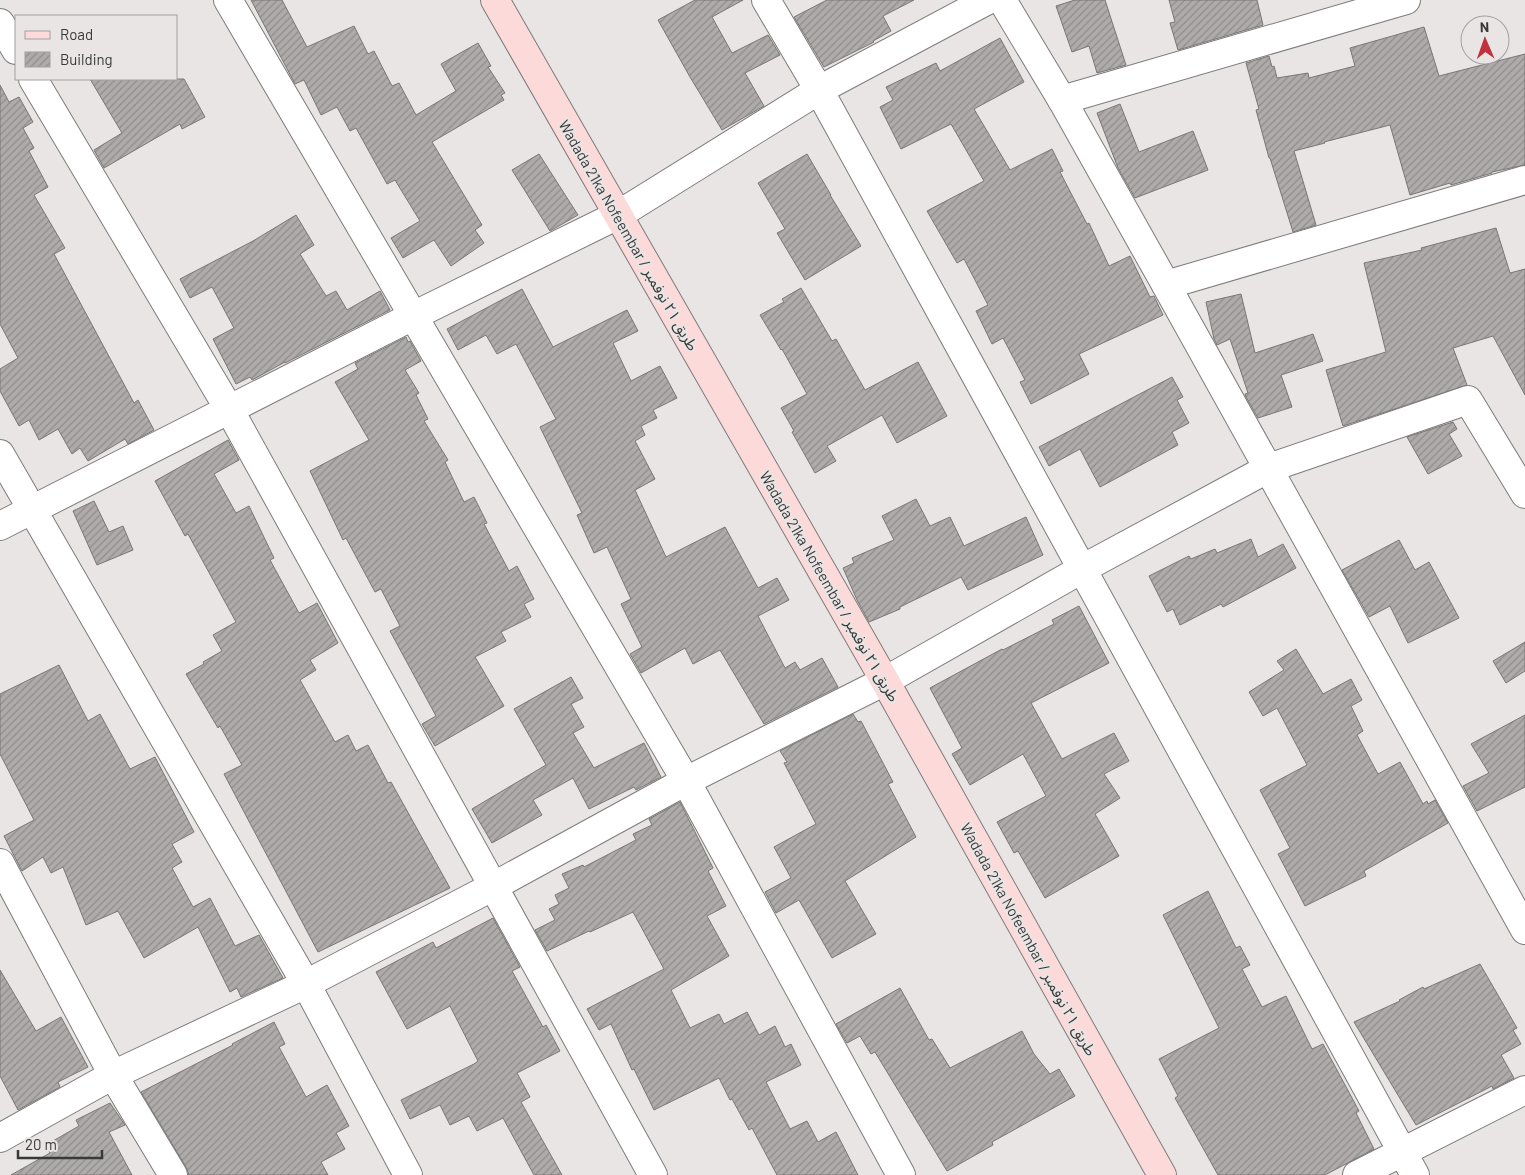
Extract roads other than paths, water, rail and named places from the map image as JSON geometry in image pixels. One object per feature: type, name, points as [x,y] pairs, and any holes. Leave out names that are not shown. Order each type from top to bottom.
[{"type":"street","points":[[228,0],[686,782],[901,1175]]},
{"type":"street","name":"Wadada 21ka Nofeembar / طريق ٢١ نوفمبر","points":[[495,0],[885,681],[1162,1175]]},
{"type":"street","points":[[766,0],[819,90],[1415,1175]]},
{"type":"street","points":[[0,526],[32,508],[413,316],[618,216],[819,90],[988,0]]},
{"type":"street","points":[[1002,0],[1062,100],[1269,468],[1525,930]]},
{"type":"street","points":[[1062,100],[1406,0]]},
{"type":"street","points":[[0,23],[15,48]]},
{"type":"street","points":[[34,80],[229,409],[653,1175]]},
{"type":"street","points":[[1166,285],[1525,180]]},
{"type":"street","points":[[0,1138],[113,1074],[306,984],[494,886],[686,782],[885,681],[1082,569],[1269,468],[1468,400],[1525,494]]},
{"type":"street","points":[[0,454],[306,984],[408,1175]]},
{"type":"street","points":[[0,863],[113,1074],[173,1175]]},
{"type":"street","points":[[1357,1175],[1525,1090]]}]
